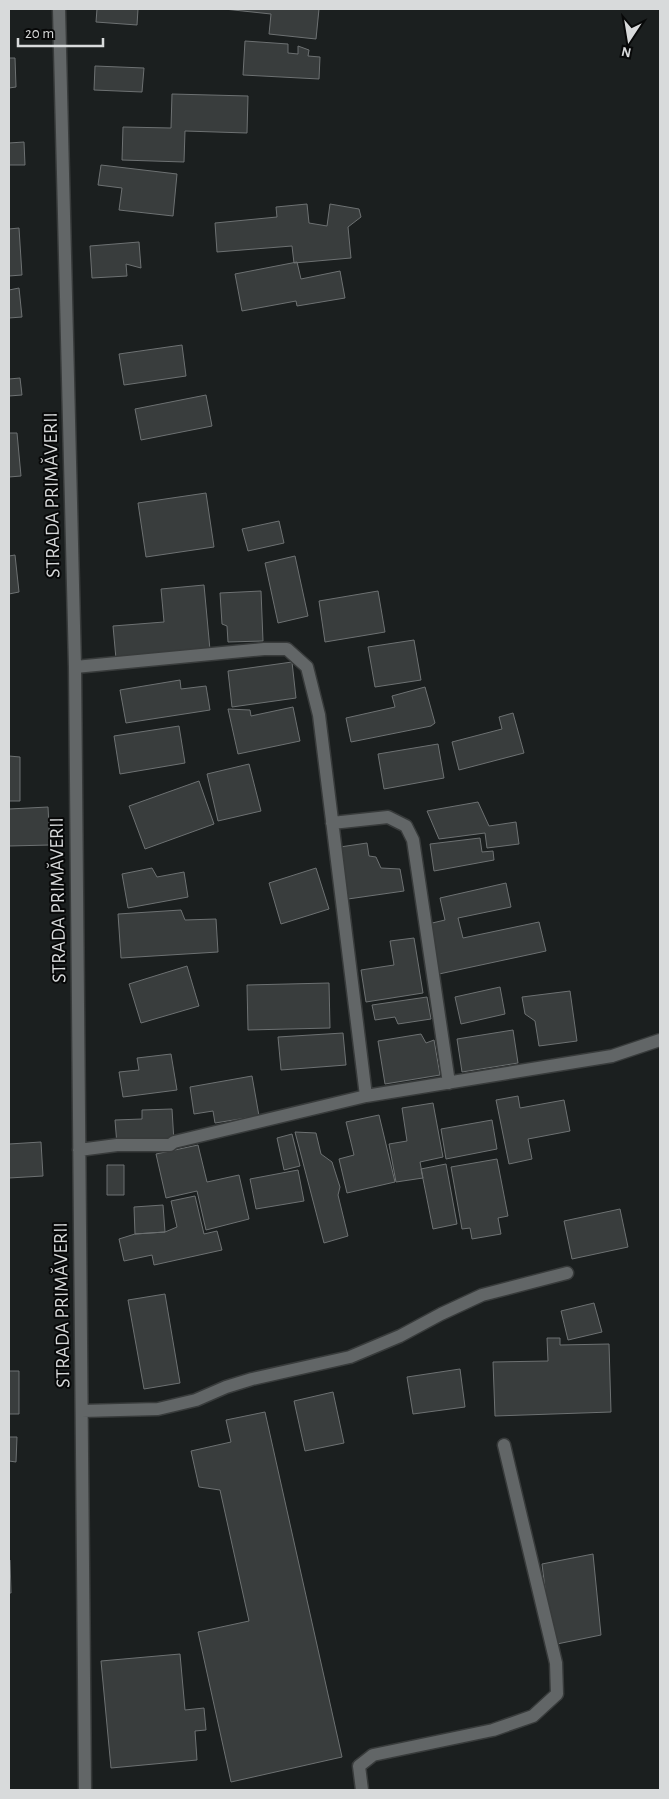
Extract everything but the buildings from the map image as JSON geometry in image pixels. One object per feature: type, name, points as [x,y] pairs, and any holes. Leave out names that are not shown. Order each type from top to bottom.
[{"type":"street","name":"STRADA PRIMĂVERII","points":[[59,9],[75,667],[85,1790]]},
{"type":"street","points":[[75,667],[264,649],[286,649],[307,667],[319,715],[366,1096]]},
{"type":"street","points":[[332,823],[388,817],[406,826],[413,840],[449,1083]]},
{"type":"street","points":[[79,1150],[117,1145],[170,1145],[174,1142],[366,1096],[612,1056],[660,1040]]},
{"type":"street","points":[[82,1411],[158,1409],[196,1400],[226,1387],[252,1379],[350,1357],[400,1336],[482,1294],[567,1274]]},
{"type":"street","points":[[362,1790],[359,1766],[373,1755],[492,1730],[533,1716],[557,1694],[556,1663],[504,1445]]}]
